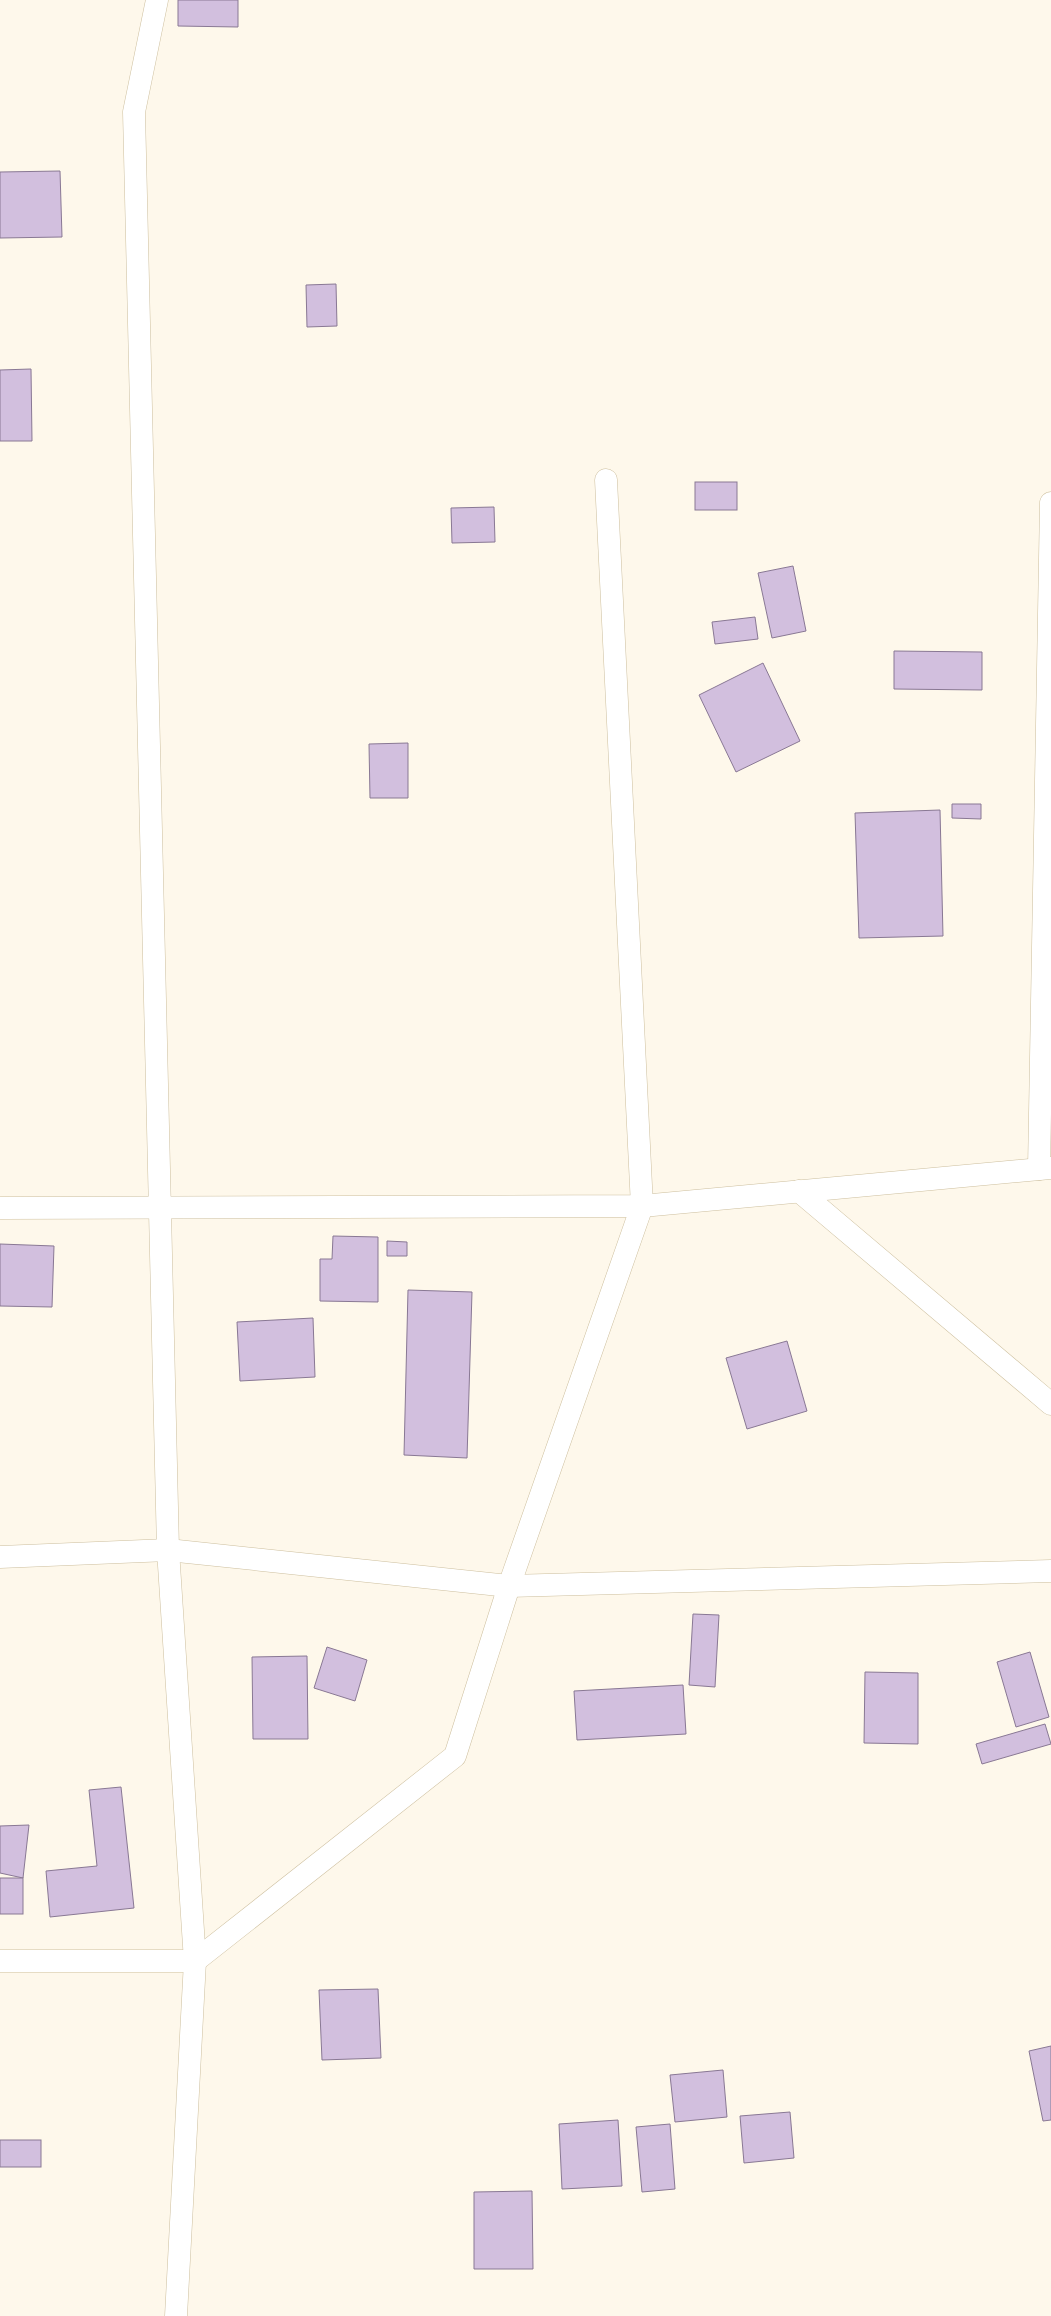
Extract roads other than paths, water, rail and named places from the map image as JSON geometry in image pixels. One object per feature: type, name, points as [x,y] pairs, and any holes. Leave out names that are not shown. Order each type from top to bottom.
[{"type":"street","points":[[157,0],[134,112],[168,1550],[195,1961],[176,2316]]},
{"type":"street","points":[[0,1961],[195,1961],[455,1756],[509,1586],[642,1206],[606,480]]},
{"type":"street","points":[[0,1208],[642,1206],[1045,1168],[1051,503]]},
{"type":"street","points":[[799,1191],[1051,1404]]},
{"type":"street","points":[[0,1557],[168,1550],[509,1586],[1051,1571]]}]
